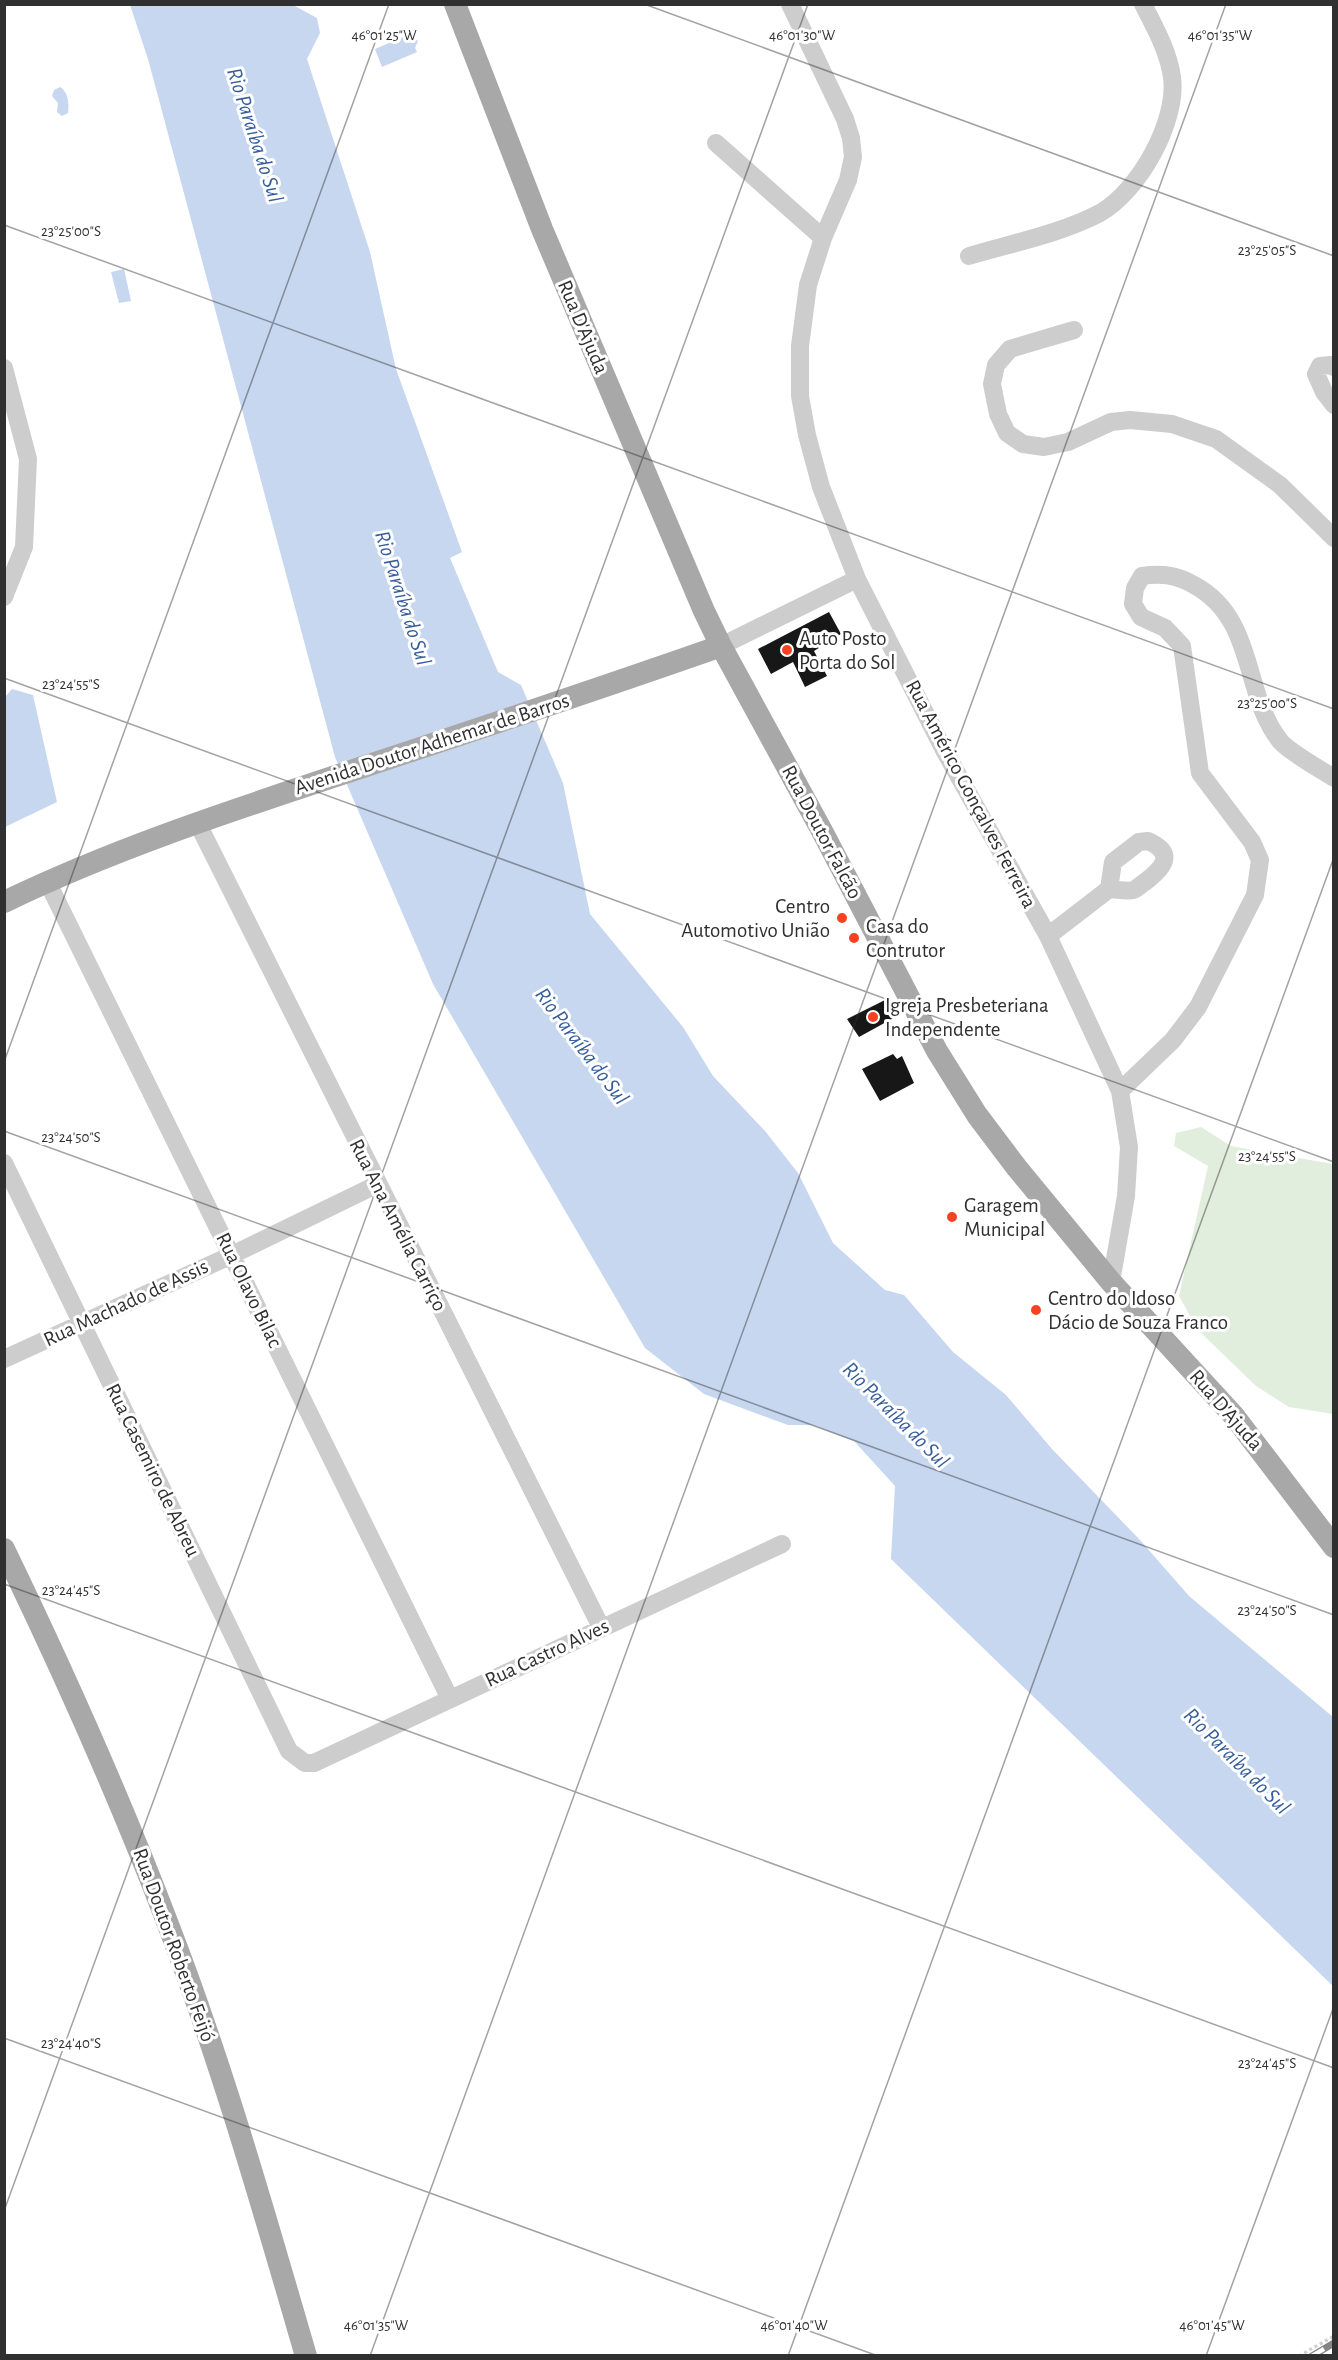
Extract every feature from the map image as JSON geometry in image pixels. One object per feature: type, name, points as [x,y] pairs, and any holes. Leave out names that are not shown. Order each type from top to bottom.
[{"type":"main road","name":"Rua D'Ajuda","points":[[455,4],[542,229],[721,646]]},
{"type":"main road","name":"Avenida Doutor Adhemar de Barros","points":[[4,902],[47,881],[197,822],[567,700],[721,646]]},
{"type":"main road","name":"Rua Doutor Falcão","points":[[721,646],[943,1060],[977,1114],[1017,1168],[1110,1282]]},
{"type":"main road","name":"Rua D'Ajuda","points":[[1110,1282],[1234,1416],[1334,1546]]},
{"type":"main road","name":"Rua Doutor Roberto Feijó","points":[[4,1549],[59,1662],[102,1759],[170,1928],[224,2081],[306,2355]]},
{"type":"street","name":"Rua Américo Gonçalves Ferreira","points":[[790,4],[831,88],[851,138],[853,157],[848,180],[823,238],[808,285],[800,346],[800,396],[807,435],[821,487],[857,579],[944,750],[1048,936],[1119,1091],[1129,1148],[1126,1196],[1110,1282]]},
{"type":"street","points":[[969,256],[1074,224],[1102,212],[1124,195],[1139,177],[1165,125],[1172,96],[1172,78],[1167,52],[1143,4]]},
{"type":"street","points":[[716,143],[823,238]]},
{"type":"street","points":[[1074,330],[1010,350],[996,365],[992,384],[998,414],[1007,433],[1023,444],[1044,447],[1068,442],[1111,422],[1130,420],[1172,424],[1216,439],[1280,485],[1334,538]]},
{"type":"street","points":[[1329,398],[1316,374],[1320,366],[1334,367]]},
{"type":"street","points":[[4,368],[28,459],[24,547],[4,597]]},
{"type":"street","points":[[1119,1091],[1173,1040],[1198,1007],[1255,895],[1260,860],[1252,842],[1200,773],[1182,646],[1165,628],[1141,617],[1134,604],[1135,588],[1142,576],[1158,573],[1180,577],[1203,590],[1224,609],[1243,643],[1266,717],[1282,743],[1334,778]]},
{"type":"street","name":"Avenida Doutor Adhemar de Barros","points":[[721,646],[857,579]]},
{"type":"street","name":"Rua Ana Amélia Carriço","points":[[197,822],[601,1627]]},
{"type":"street","name":"Rua Olavo Bilac","points":[[47,881],[450,1699]]},
{"type":"street","points":[[1048,936],[1109,889]]},
{"type":"street","name":"Rua Casemiro de Abreu","points":[[4,1163],[289,1751],[305,1763],[314,1763]]},
{"type":"street","name":"Rua Machado de Assis","points":[[4,1359],[232,1255],[378,1184]]},
{"type":"street","name":"Rua Castro Alves","points":[[314,1763],[782,1544]]},
{"type":"path","points":[[1299,2355],[1334,2336]]},
{"type":"green space","points":[[1201,1127],[1231,1146],[1333,1164],[1333,1414],[1289,1407],[1256,1386],[1198,1330],[1179,1296],[1208,1166],[1174,1146],[1176,1133]]},
{"type":"water","name":"Rio Paraíba do Sul","points":[[130,5],[293,5],[317,18],[320,33],[307,59],[370,252],[396,369],[462,552],[450,558],[498,672],[521,685],[563,783],[590,914],[683,1027],[713,1076],[765,1131],[798,1173],[833,1243],[885,1290],[904,1295],[953,1352],[1006,1395],[1052,1449],[1140,1540],[1189,1596],[1333,1717],[1333,1986],[891,1559],[895,1486],[854,1441],[813,1425],[788,1425],[704,1394],[645,1348],[433,984],[335,757],[148,59]]},
{"type":"water","points":[[410,34],[418,41],[415,48],[417,52],[382,67],[375,49]]},
{"type":"water","points":[[60,87],[67,95],[68,102],[68,113],[62,116],[57,112],[58,103],[52,96],[54,90]]},
{"type":"water","points":[[124,269],[131,301],[119,303],[111,272]]},
{"type":"water","points":[[12,689],[33,695],[57,802],[5,827],[5,697]]},
{"type":"building","name":"Auto Posto Porta do Sol","points":[[829,612],[841,634],[814,651],[827,676],[805,687],[793,662],[771,674],[758,649]]},
{"type":"building","name":"Igreja Presbeteriana Independente","points":[[889,998],[899,1015],[859,1037],[847,1019]]},
{"type":"building","points":[[893,1054],[897,1059],[902,1056],[914,1083],[880,1101],[862,1069]]},
{"type":"railway","points":[[1312,2356],[1334,2343]]},
{"type":"place","name":"Auto Posto Porta do Sol","points":[[787,650]]},
{"type":"place","name":"Centro Automotivo União","points":[[842,918]]},
{"type":"place","name":"Casa do Contrutor","points":[[854,938]]},
{"type":"place","name":"Igreja Presbeteriana Independente","points":[[873,1017]]},
{"type":"place","name":"Garagem Municipal","points":[[952,1217]]},
{"type":"place","name":"Centro do Idoso Dácio de Souza Franco","points":[[1036,1310]]}]
